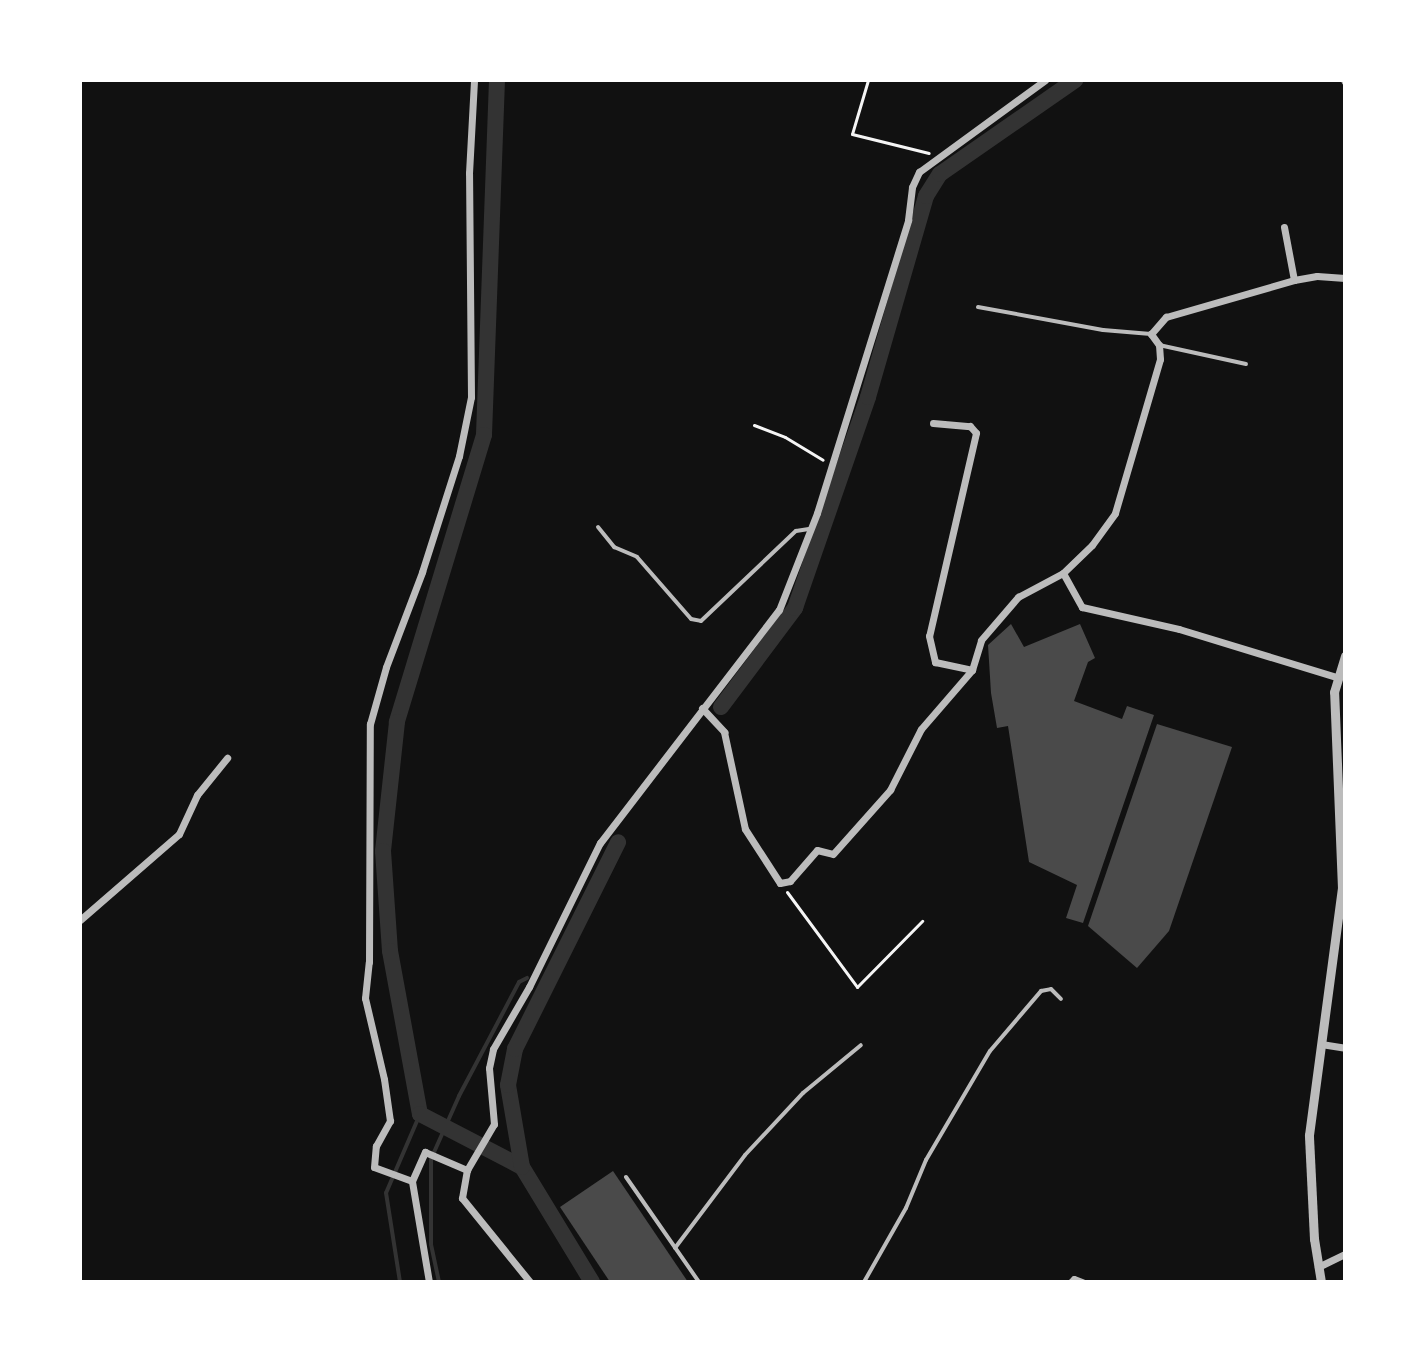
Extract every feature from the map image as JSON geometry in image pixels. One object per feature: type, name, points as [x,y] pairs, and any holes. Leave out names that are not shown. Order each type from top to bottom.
[{"type":"street","points":[[412,1181],[374,1167],[373,1155],[390,1121],[384,1079],[365,998],[369,962],[370,724],[386,667],[422,572],[459,456],[471,397],[469,173],[474,80]]},
{"type":"street","points":[[530,1282],[462,1198],[467,1170],[494,1124],[489,1068],[493,1049],[529,987],[600,843],[779,610],[809,529],[908,220],[912,187],[919,172],[1045,80]]},
{"type":"street","points":[[1284,227],[1294,280]]},
{"type":"street","points":[[702,708],[724,732],[745,829],[780,883],[790,881],[817,850],[833,854],[890,790],[921,729],[972,670],[981,640],[1018,597],[1063,573],[1092,545],[1115,513],[1160,359],[1159,345],[1151,334],[1166,317],[1294,280],[1317,276],[1345,278]]},
{"type":"street","points":[[933,423],[970,426],[976,433],[929,636],[935,662],[972,670]]},
{"type":"street","points":[[1063,573],[1082,607],[1179,629],[1336,677]]},
{"type":"street","points":[[1321,1282],[1309,1135],[1342,888],[1340,724],[1336,677],[1345,656]]},
{"type":"street","points":[[80,920],[179,834],[197,795],[227,758]]},
{"type":"street","points":[[1321,1044],[1345,1048]]},
{"type":"street","points":[[429,1282],[412,1181],[425,1152],[467,1170]]},
{"type":"street","points":[[1318,1267],[1345,1254]]},
{"type":"street","points":[[1071,1282],[1074,1279],[1082,1282]]},
{"type":"lane","points":[[978,307],[1103,330],[1151,334]]},
{"type":"lane","points":[[1159,345],[1246,364]]},
{"type":"lane","points":[[598,527],[614,547],[637,557],[691,619],[701,621],[796,531],[809,529]]},
{"type":"lane","points":[[864,1282],[906,1208],[926,1160],[990,1051],[1041,991],[1051,989],[1061,999]]},
{"type":"lane","points":[[675,1248],[745,1155],[803,1093],[861,1045]]},
{"type":"lane","points":[[626,1177],[699,1282]]},
{"type":"path","points":[[868,80],[852,134],[940,156]]},
{"type":"path","points":[[754,425],[785,437],[829,464]]},
{"type":"path","points":[[780,883],[857,987],[922,921]]},
{"type":"building","points":[[1011,624],[1024,647],[1080,624],[1095,658],[1088,662],[1074,701],[1122,719],[1127,706],[1154,715],[1083,923],[1066,918],[1077,885],[1029,862],[1008,726],[997,728],[991,693],[988,645]]},
{"type":"building","points":[[1157,724],[1232,747],[1169,931],[1137,968],[1088,926]]},
{"type":"building","points":[[613,1171],[688,1282],[610,1282],[560,1207]]},
{"type":"waterway","points":[[497,80],[484,435],[397,722],[383,851],[390,951],[420,1114],[522,1167]]},
{"type":"waterway","points":[[721,707],[795,608],[868,397],[926,196],[940,174],[1075,80]]},
{"type":"waterway","points":[[592,1282],[522,1167],[508,1085],[515,1049],[618,842]]},
{"type":"waterway","points":[[439,1282],[431,1244],[431,1159],[459,1096],[519,982],[527,978]]},
{"type":"waterway","points":[[400,1282],[386,1193],[420,1114]]}]
